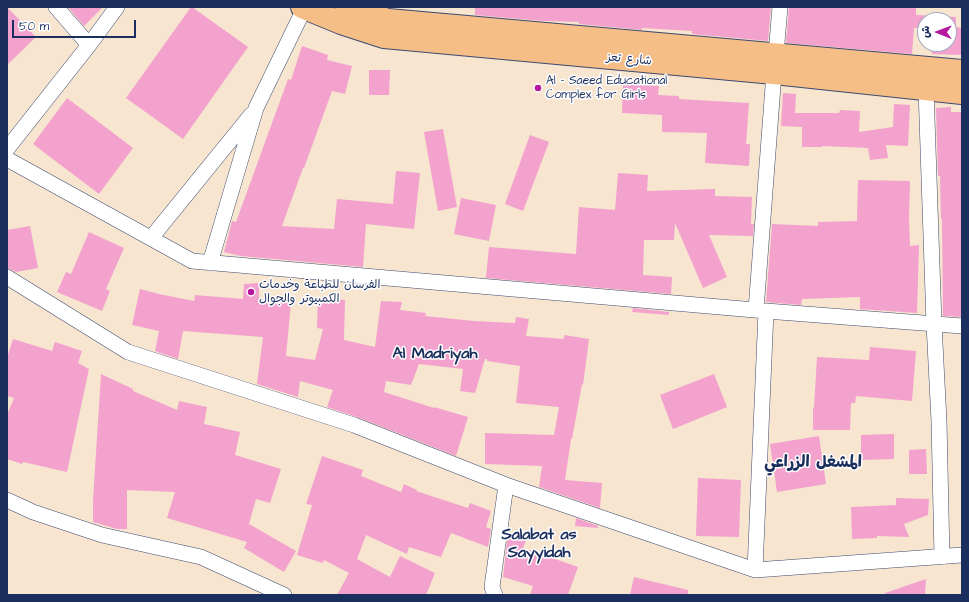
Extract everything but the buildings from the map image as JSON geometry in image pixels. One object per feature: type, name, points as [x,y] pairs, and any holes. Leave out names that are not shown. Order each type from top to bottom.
[{"type":"main road","name":"شارع تعز","points":[[346,7],[775,64],[926,89],[962,92]]},
{"type":"main road","name":"شارع تعز","points":[[304,8],[341,23],[384,37],[775,64],[962,71]]},
{"type":"street","points":[[56,7],[89,45]]},
{"type":"street","points":[[7,149],[117,7]]},
{"type":"street","points":[[755,570],[761,311],[775,64],[780,7]]},
{"type":"street","points":[[210,263],[256,108],[304,8]]},
{"type":"street","points":[[926,89],[934,324],[939,421],[942,557]]},
{"type":"street","points":[[151,238],[256,108]]},
{"type":"street","points":[[7,158],[192,261],[761,311],[962,326]]},
{"type":"street","points":[[7,277],[128,352],[354,425],[506,485],[755,570],[962,555]]},
{"type":"street","points":[[496,595],[492,587],[506,485]]},
{"type":"street","points":[[7,500],[33,512],[102,535],[201,556],[284,595]]},
{"type":"place","name":"Al - Saeed Educational Complex for Girls","points":[[538,88]]},
{"type":"place","name":"الفرسان للطباعة وخدمات الكمبيوتر والجوال","points":[[251,292]]},
{"type":"district","name":"Al Madriyah","points":[[435,355]]},
{"type":"district","name":"المشغل الزراعي","points":[[813,464]]},
{"type":"district","name":"Salabat as Sayyidah","points":[[539,545]]}]
